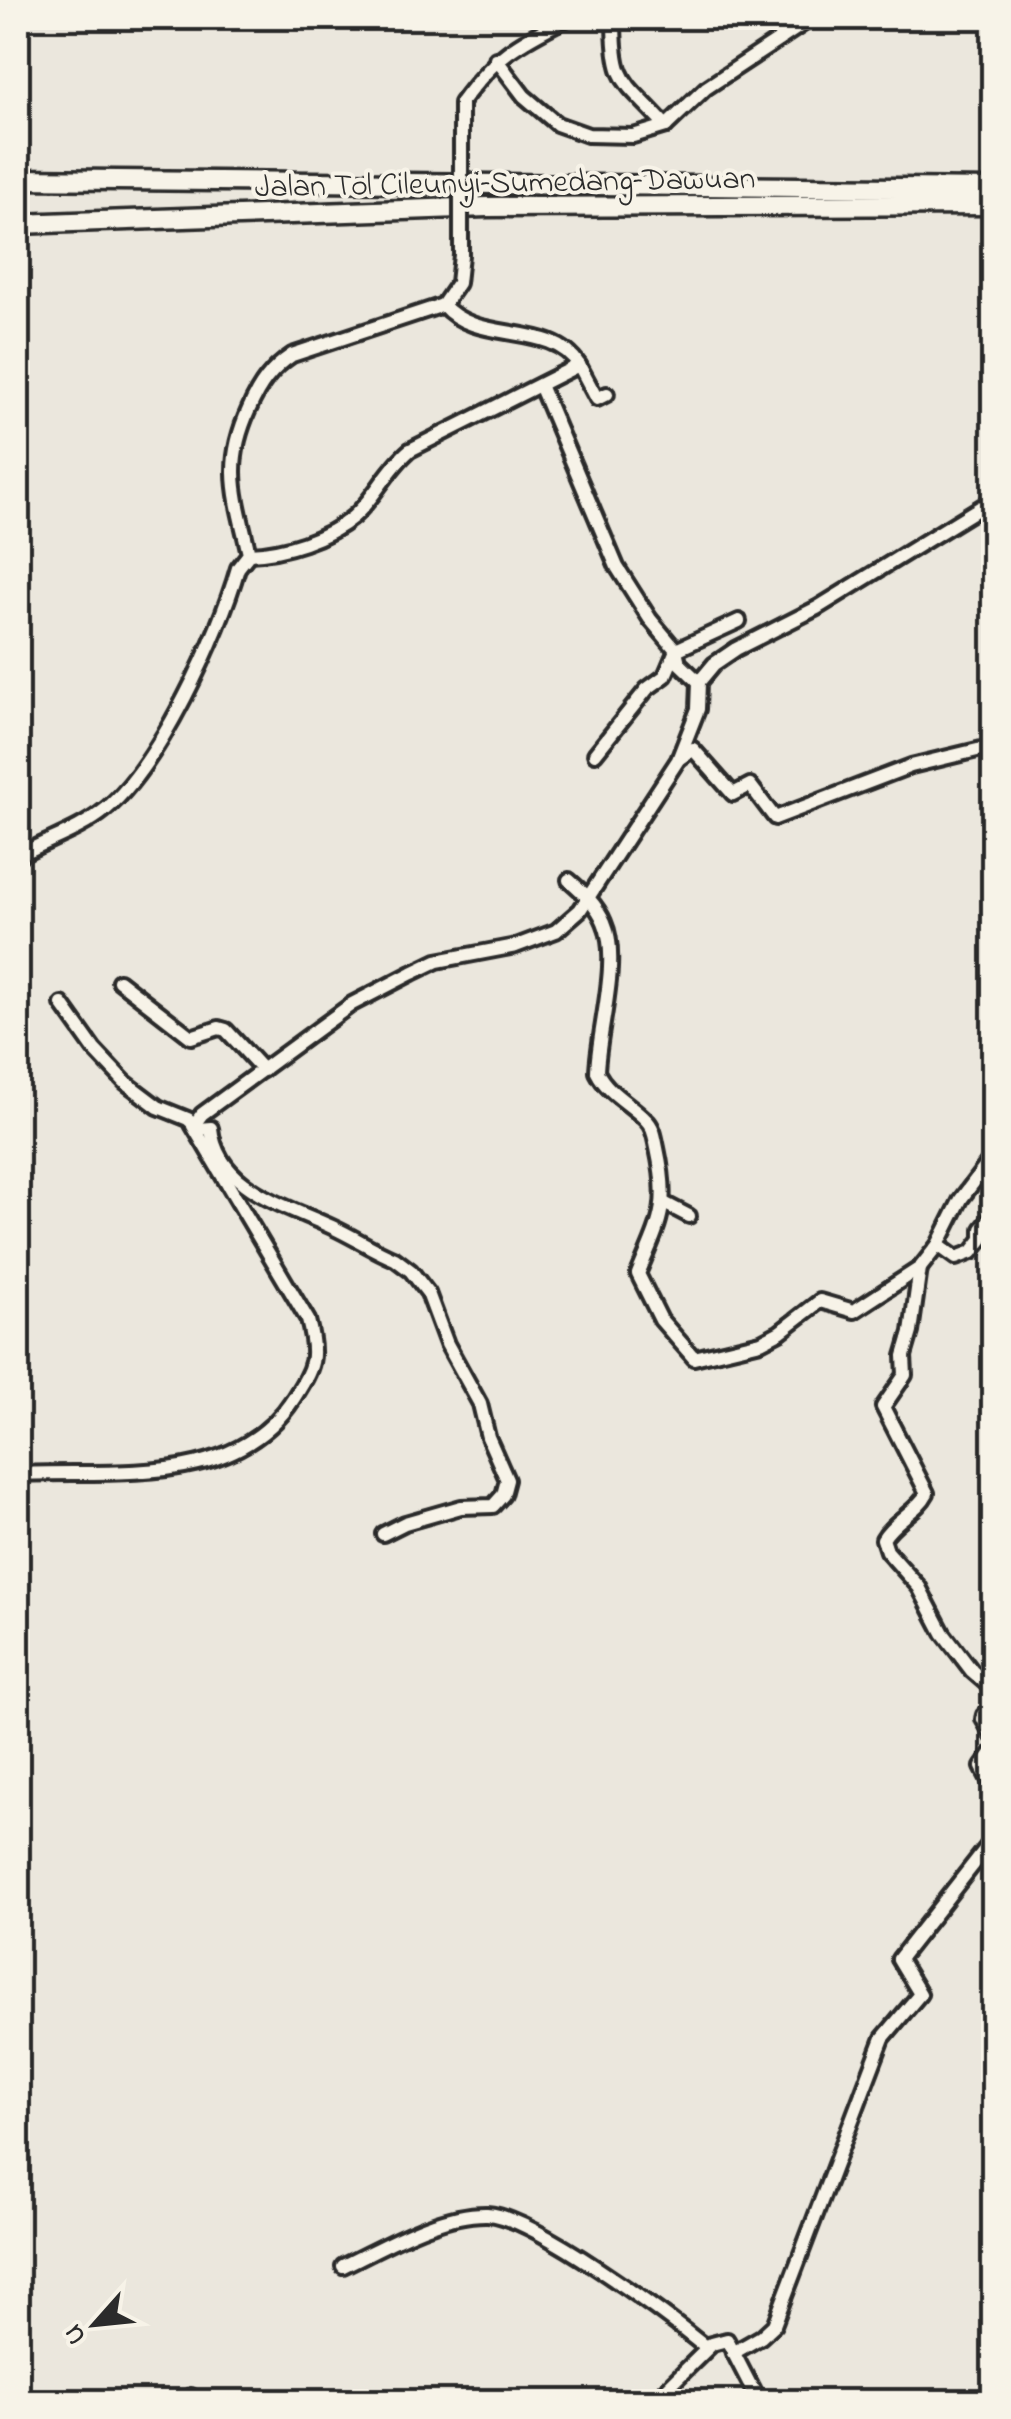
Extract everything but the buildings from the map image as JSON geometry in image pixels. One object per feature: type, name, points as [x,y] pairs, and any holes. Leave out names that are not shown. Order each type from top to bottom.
[{"type":"highway","name":"Jalan Tol Cileunyi–Sumedang–Dawuan","points":[[18,178],[994,188]]},
{"type":"highway","name":"Jalan Tol Cileunyi–Sumedang–Dawuan","points":[[18,224],[487,208],[994,205]]},
{"type":"street","points":[[249,554],[233,482],[234,452],[239,430],[264,381],[292,355],[443,305],[458,284],[462,255],[462,104],[496,59],[522,40],[568,18]]},
{"type":"street","points":[[614,18],[614,57],[620,77],[666,126]]},
{"type":"street","points":[[770,18],[782,37]]},
{"type":"street","points":[[496,59],[524,96],[557,124],[588,135],[633,136],[666,126],[706,88],[812,18]]},
{"type":"street","points":[[443,305],[471,325],[552,344],[574,358],[597,398],[608,394]]},
{"type":"street","points":[[18,856],[66,834],[105,809],[148,762],[194,677],[238,568],[249,554],[294,546],[326,534],[355,516],[392,466],[410,450],[579,365]]},
{"type":"street","points":[[540,385],[617,568],[676,650],[679,664],[699,682]]},
{"type":"street","points":[[192,1126],[202,1114],[352,1004],[437,960],[516,946],[556,931],[580,910],[678,760],[698,709],[699,682],[714,664],[736,648],[817,608],[994,499]]},
{"type":"street","points":[[595,754],[647,689],[665,676],[676,650],[740,621]]},
{"type":"street","points":[[678,760],[693,749],[733,794],[750,786],[776,818],[911,766],[994,746]]},
{"type":"street","points":[[569,880],[588,897],[605,923],[610,947],[597,1072],[602,1082],[648,1121],[663,1177],[664,1203],[653,1244],[638,1274],[662,1320],[694,1358],[761,1342],[820,1300],[854,1311],[920,1268],[938,1245],[961,1199],[994,1155]]},
{"type":"street","points":[[118,981],[191,1038],[219,1028],[226,1030],[263,1070]]},
{"type":"street","points":[[18,1474],[145,1472],[210,1462],[261,1436],[279,1421],[314,1366],[308,1320],[188,1119],[158,1107],[126,1082],[94,1049],[62,1004]]},
{"type":"street","points":[[192,1126],[211,1128],[220,1160],[248,1187],[339,1230],[410,1271],[428,1292],[447,1344],[473,1388],[488,1437],[505,1473],[503,1494],[493,1506],[461,1507],[404,1522],[383,1534]]},
{"type":"street","points":[[664,1203],[689,1216]]},
{"type":"street","points":[[938,1245],[956,1258],[964,1256],[978,1245],[982,1229],[994,1214]]},
{"type":"street","points":[[920,1268],[904,1356],[906,1371],[883,1407],[927,1497],[896,1521],[883,1539],[887,1551],[919,1587],[942,1633],[972,1671],[994,1690]]},
{"type":"street","points":[[994,1707],[983,1719],[994,1738]]},
{"type":"street","points":[[994,1750],[982,1767],[994,1790]]},
{"type":"street","points":[[733,2354],[774,2325],[883,2038],[920,1994],[899,1959],[994,1838]]},
{"type":"street","points":[[343,2266],[427,2225],[489,2214],[535,2231],[656,2307],[704,2346],[710,2346]]},
{"type":"street","points":[[653,2402],[710,2346],[724,2338],[759,2402]]}]
